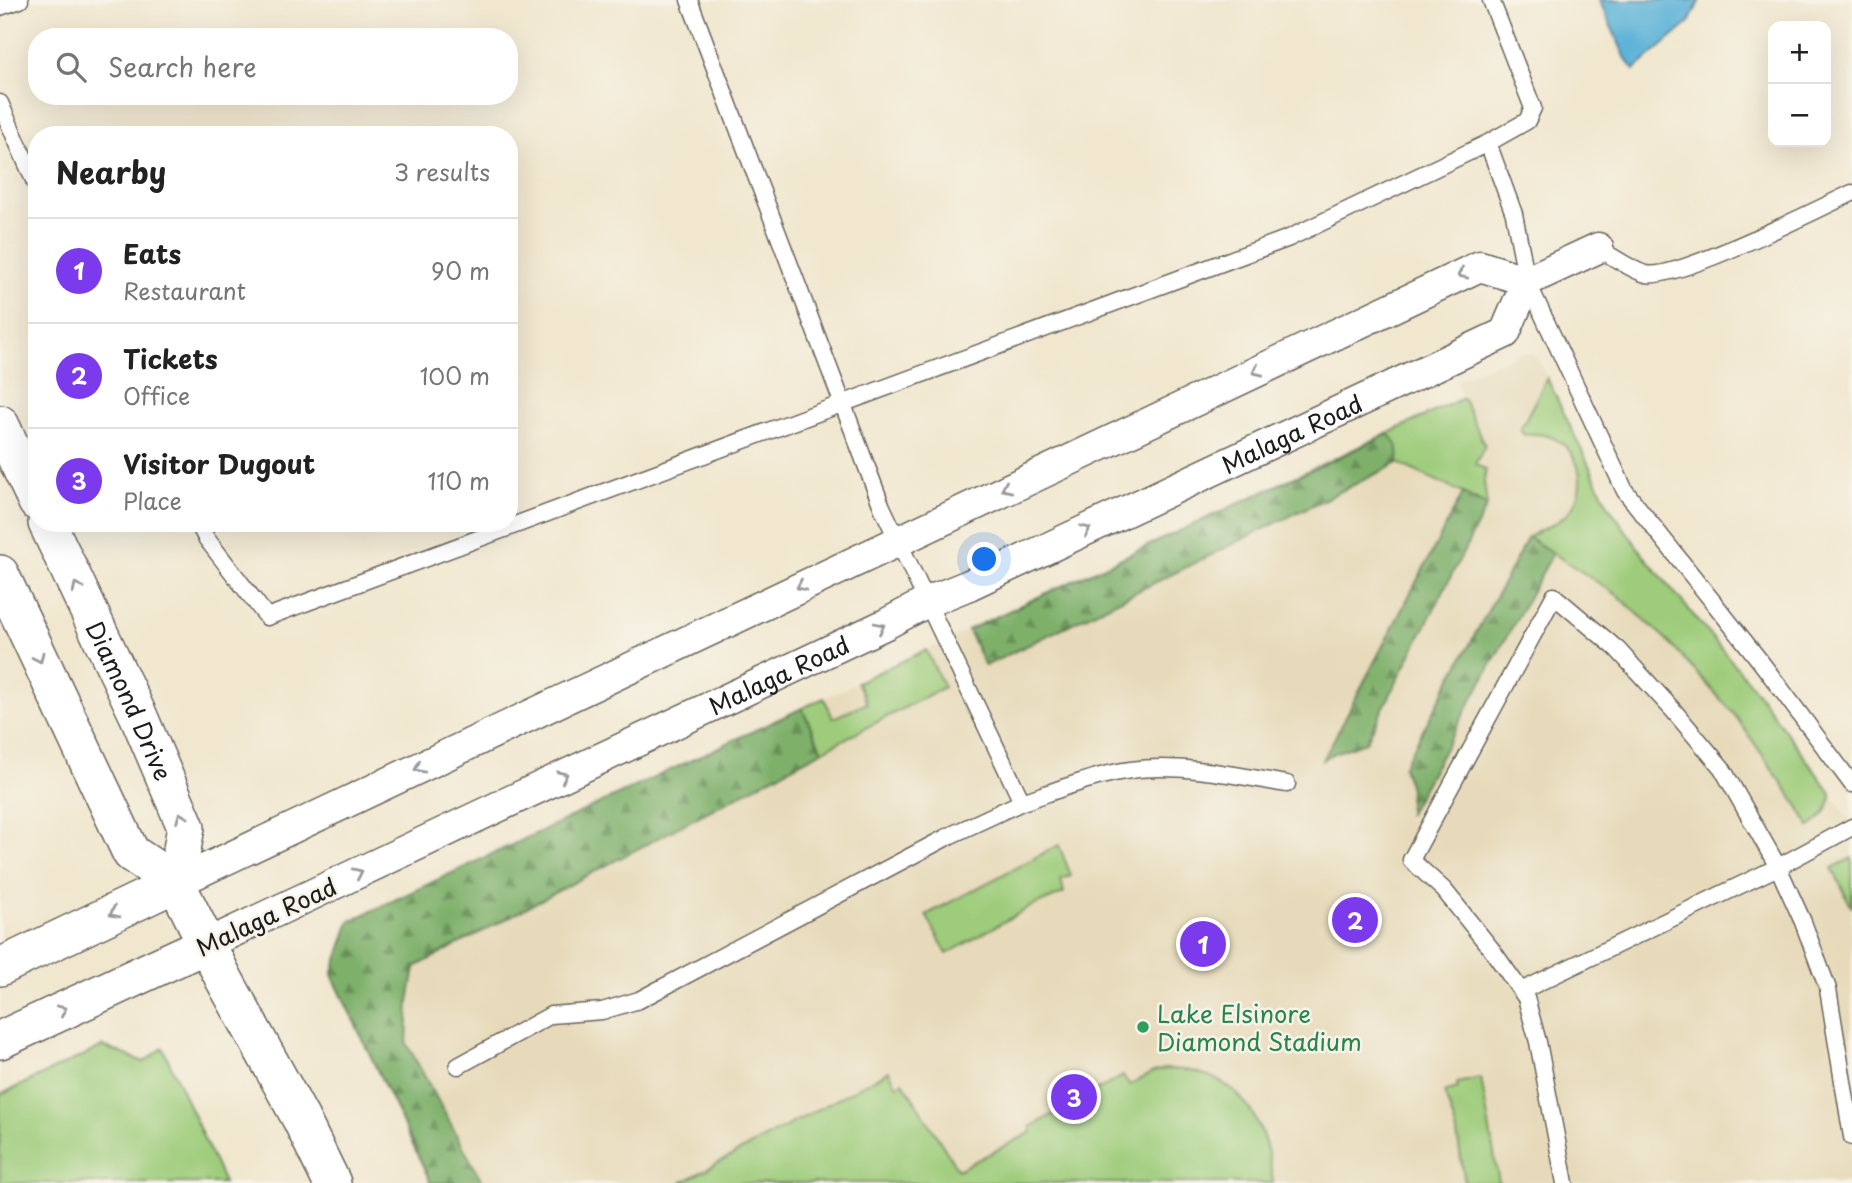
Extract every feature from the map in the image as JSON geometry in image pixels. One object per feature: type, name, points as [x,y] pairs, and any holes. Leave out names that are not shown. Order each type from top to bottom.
[{"type":"street","points":[[0,967],[1480,266],[1527,281],[1598,248]]},
{"type":"street","name":"Malaga Road","points":[[0,1040],[886,624],[927,602],[969,585],[1505,334],[1527,281]]},
{"type":"street","points":[[0,424],[28,483]]},
{"type":"street","name":"Diamond Drive","points":[[51,532],[139,717],[186,827],[176,883]]},
{"type":"street","points":[[0,574],[131,853],[176,883],[332,1183]]},
{"type":"lane","points":[[0,7],[20,0]]},
{"type":"lane","points":[[689,0],[882,507],[1022,802]]},
{"type":"lane","points":[[518,524],[1289,238],[1488,143],[1527,121],[1533,108],[1490,0]]},
{"type":"lane","points":[[0,103],[28,167]]},
{"type":"lane","points":[[1488,143],[1514,214],[1527,281],[1625,491],[1760,661],[1852,784]]},
{"type":"lane","points":[[1598,248],[1646,274],[1669,271],[1732,249],[1852,193]]},
{"type":"lane","points":[[203,532],[267,617],[497,532]]},
{"type":"lane","points":[[1565,1183],[1538,1042],[1526,998],[1444,890],[1411,860],[1554,596],[1617,649],[1706,749],[1721,768],[1778,867],[1803,922],[1828,989],[1852,1137]]},
{"type":"lane","points":[[457,1066],[551,1015],[602,1011],[639,1000],[938,842],[1022,802],[1094,778],[1133,769],[1200,770],[1287,784]]},
{"type":"lane","points":[[1521,991],[1778,867],[1852,827]]},
{"type":"shaded area","points":[[1520,353],[1536,356],[1608,505],[1644,556],[1750,683],[1852,823],[1852,1183],[431,1183],[332,975],[350,921],[1463,398],[1456,380]]},
{"type":"green space","points":[[1547,378],[1608,505],[1644,556],[1750,683],[1831,793],[1825,813],[1810,827],[1734,714],[1666,639],[1617,595],[1528,537],[1564,517],[1579,492],[1578,466],[1563,444],[1539,434],[1524,435],[1520,430]]},
{"type":"green space","points":[[1463,398],[1485,446],[1475,464],[1486,470],[1484,481],[1487,506],[1398,463],[985,666],[968,630]]},
{"type":"green space","points":[[1388,434],[1398,447],[1398,463],[985,666],[968,630]]},
{"type":"green space","points":[[1463,493],[1487,506],[1366,742],[1334,753],[1323,760]]},
{"type":"green space","points":[[1528,537],[1553,553],[1408,815],[1410,788],[1403,767]]},
{"type":"green space","points":[[926,650],[944,687],[822,751],[802,708],[824,698],[833,718],[867,703],[857,682]]},
{"type":"green space","points":[[802,708],[822,751],[415,967],[409,1002],[407,1044],[483,1183],[431,1183],[332,975],[350,921]]},
{"type":"green space","points":[[1059,845],[1071,876],[1061,879],[1064,893],[1030,907],[947,954],[926,915]]},
{"type":"green space","points":[[1852,858],[1852,908],[1832,868]]},
{"type":"green space","points":[[103,1046],[144,1062],[163,1048],[224,1183],[0,1183],[0,1095]]},
{"type":"green space","points":[[1165,1069],[1190,1071],[1212,1077],[1229,1087],[1244,1101],[1263,1138],[1273,1183],[681,1183],[889,1071],[897,1086],[903,1082],[958,1170],[1032,1132],[1030,1127],[1123,1076],[1130,1085],[1153,1072]]},
{"type":"green space","points":[[1481,1078],[1499,1183],[1465,1183],[1456,1128],[1444,1092],[1458,1088],[1457,1083]]},
{"type":"water","points":[[1599,0],[1700,0],[1689,23],[1634,70],[1627,61]]},
{"type":"place","name":"Tickets","points":[[1355,920]]},
{"type":"place","name":"Eats","points":[[1203,944]]},
{"type":"place","name":"Lake Elsinore Diamond Stadium","points":[[1143,1027]]},
{"type":"place","name":"Visitor Dugout","points":[[1074,1097]]}]
